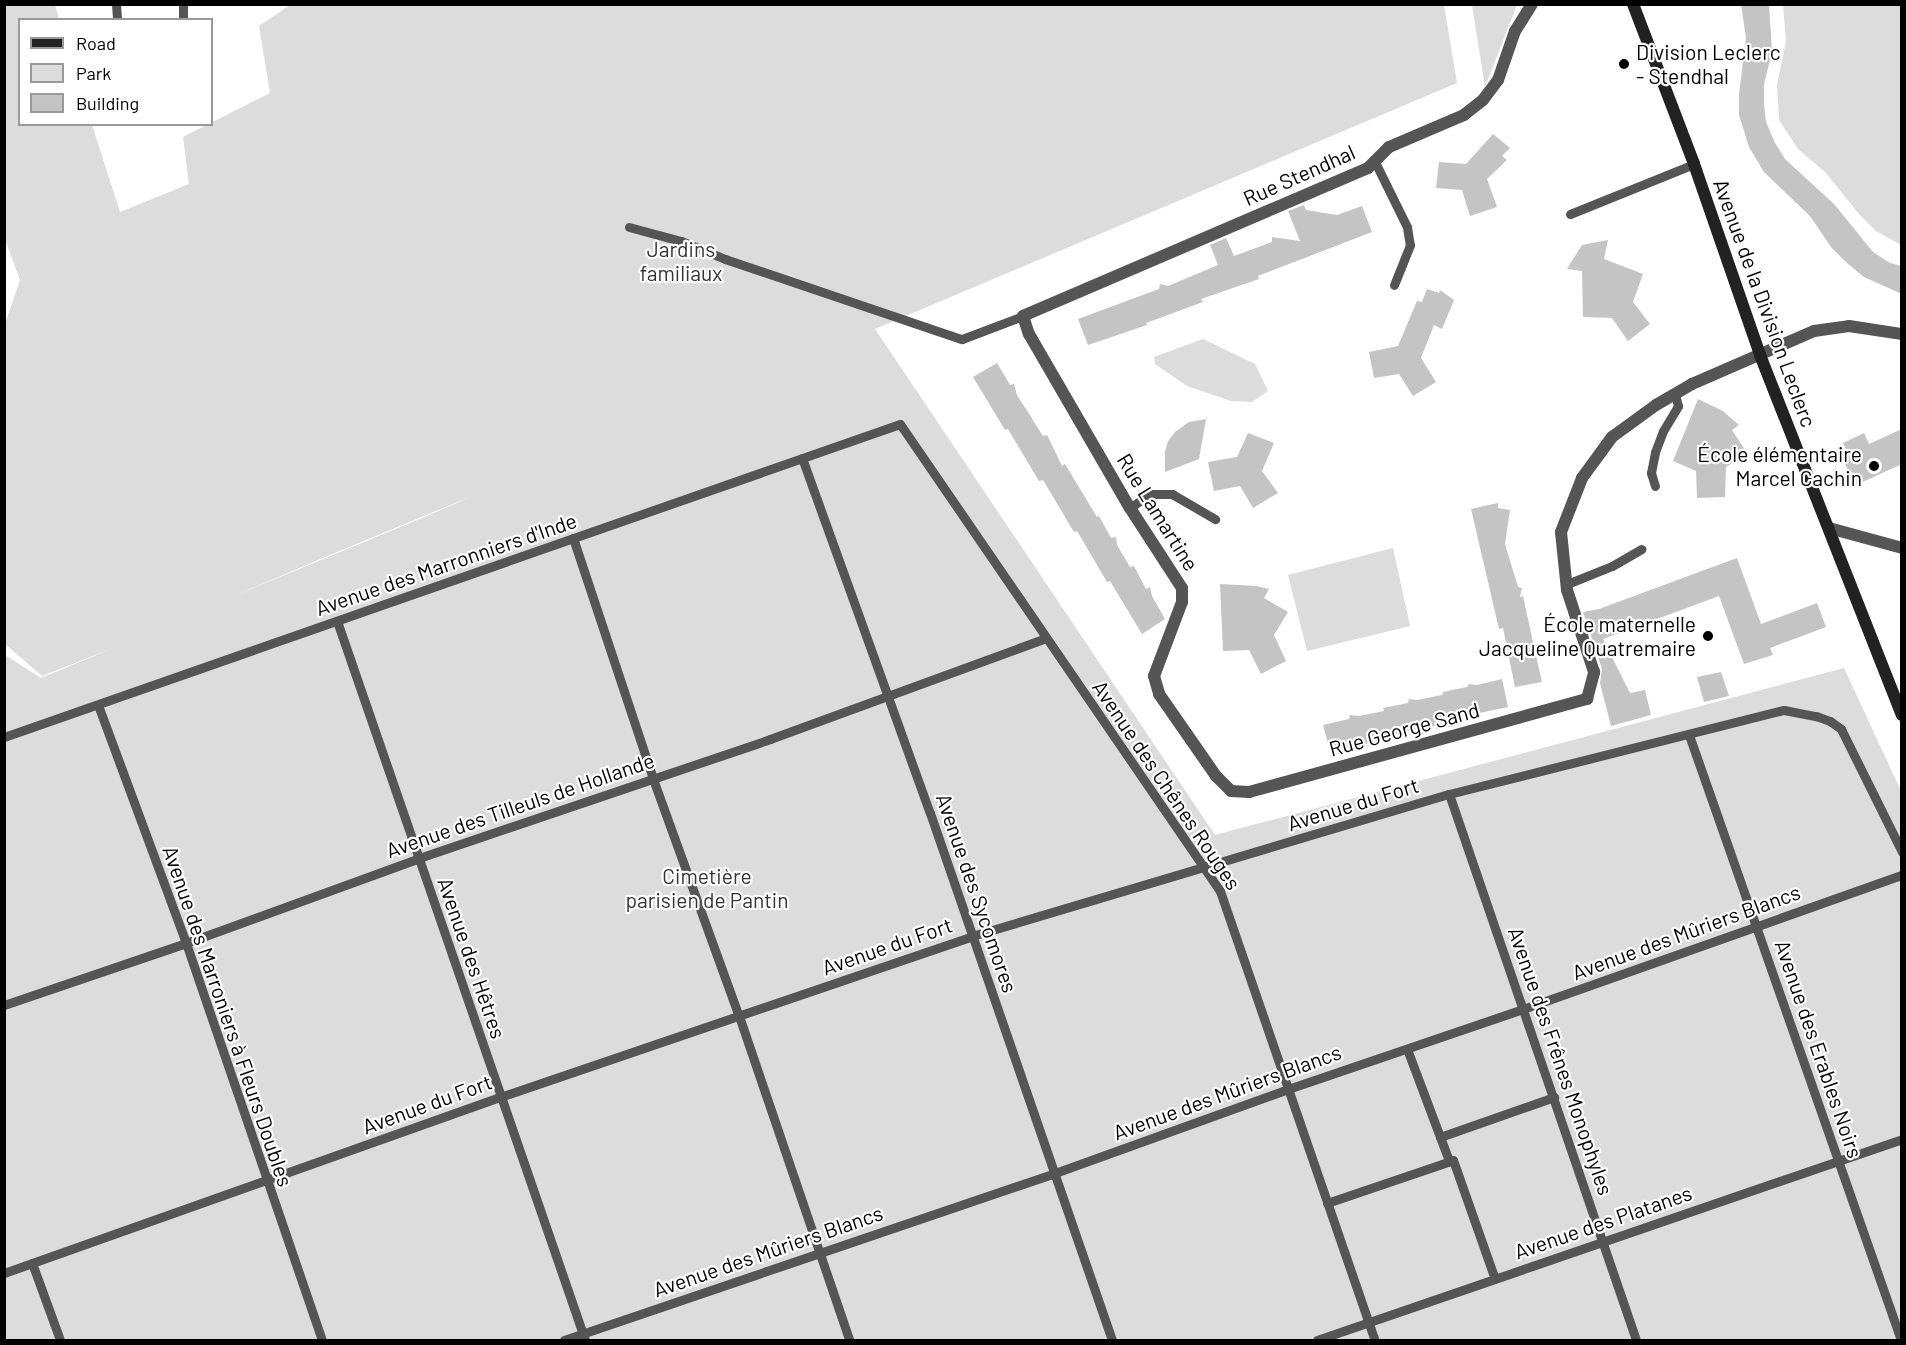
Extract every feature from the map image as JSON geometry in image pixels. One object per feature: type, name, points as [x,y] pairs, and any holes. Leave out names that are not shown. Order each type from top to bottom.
[{"type":"main road","name":"Avenue de la Division Leclerc","points":[[1633,4],[1694,164],[1760,355],[1829,528],[1878,661],[1902,715]]},
{"type":"street","name":"Rue Stendhal","points":[[1023,316],[1368,168],[1389,147],[1464,115],[1483,100],[1498,80],[1515,31],[1532,4]]},
{"type":"street","name":"Rue Lamartine","points":[[1023,316],[1029,334],[1131,508],[1182,588],[1182,602],[1154,676],[1159,694],[1216,776],[1231,791]]},
{"type":"street","points":[[1567,584],[1561,532],[1581,478],[1612,437],[1676,394],[1814,331],[1849,326],[1902,333]]},
{"type":"street","points":[[1829,528],[1902,548]]},
{"type":"street","name":"Rue George Sand","points":[[1231,791],[1249,792],[1587,699],[1594,672],[1567,584]]},
{"type":"lane","points":[[1375,162],[1407,227],[1410,245],[1394,285]]},
{"type":"lane","points":[[1570,214],[1694,164]]},
{"type":"lane","points":[[629,227],[681,241],[767,274],[962,339],[1023,316]]},
{"type":"lane","points":[[1655,486],[1651,473],[1655,452],[1663,431],[1678,406],[1676,394]]},
{"type":"lane","name":"Avenue des Marronniers d'Inde","points":[[4,737],[900,424]]},
{"type":"lane","name":"Avenue des Chênes Rouges","points":[[900,424],[1221,891],[1375,1341]]},
{"type":"lane","name":"Avenue des Sycomores","points":[[802,458],[888,696],[1112,1341]]},
{"type":"lane","points":[[1131,508],[1149,494],[1172,494],[1215,519]]},
{"type":"lane","points":[[573,538],[653,778],[739,1016],[849,1341]]},
{"type":"lane","points":[[1567,584],[1612,566],[1642,549]]},
{"type":"lane","name":"Avenue des Hêtres","points":[[337,621],[584,1337]]},
{"type":"lane","name":"Avenue des Tilleuls de Hollande","points":[[4,1005],[186,943],[419,858],[888,696],[1046,638]]},
{"type":"lane","name":"Avenue des Marroniers à Fleurs Doubles","points":[[98,705],[186,943],[265,1180],[322,1341]]},
{"type":"lane","name":"Avenue du Fort","points":[[4,1273],[500,1097],[972,936],[1449,794],[1784,710],[1799,711],[1830,721],[1841,729],[1902,852]]},
{"type":"lane","name":"Avenue des Erables Noirs","points":[[1689,735],[1900,1341]]},
{"type":"lane","name":"Avenue des Frênes Monophyles","points":[[1449,794],[1604,1241],[1636,1341]]},
{"type":"lane","name":"Avenue des Mûriers Blancs","points":[[564,1341],[584,1337],[818,1252],[1055,1173],[1288,1089],[1523,1010],[1902,875]]},
{"type":"lane","points":[[1407,1049],[1449,1161]]},
{"type":"lane","points":[[1440,1137],[1554,1097]]},
{"type":"lane","name":"Avenue des Platanes","points":[[1317,1341],[1902,1139]]},
{"type":"lane","points":[[1327,1203],[1453,1160],[1495,1279]]},
{"type":"lane","points":[[32,1263],[60,1341]]},
{"type":"green space","name":"Cimetière parisien de Pantin","points":[[5,5],[55,5],[59,18],[18,18],[18,126],[92,126],[120,212],[189,184],[183,137],[205,126],[213,126],[213,122],[270,93],[259,26],[290,5],[1444,5],[1457,83],[875,329],[1215,835],[1844,668],[1901,791],[1901,1340],[5,1340],[5,655],[41,678],[118,646],[42,676],[5,644],[4,327],[20,280],[5,239]],"holes":[[[477,494],[427,516],[234,596],[325,557]]]},
{"type":"green space","points":[[1472,5],[1517,5],[1485,87]]},
{"type":"green space","points":[[1783,5],[1901,5],[1901,245],[1876,231],[1859,214],[1826,173],[1798,149],[1779,120],[1777,85],[1786,41]]},
{"type":"green space","points":[[1203,339],[1255,364],[1268,391],[1252,402],[1231,401],[1187,386],[1155,364],[1154,357]]},
{"type":"green space","points":[[1393,548],[1410,626],[1307,651],[1288,575]]},
{"type":"building","points":[[1741,4],[1769,4],[1772,52],[1764,84],[1764,104],[1766,122],[1775,143],[1785,159],[1834,204],[1873,252],[1890,263],[1902,266],[1902,294],[1864,277],[1847,263],[1831,247],[1810,216],[1764,172],[1749,147],[1739,115],[1739,94],[1746,38]]},
{"type":"building","points":[[1493,134],[1510,148],[1502,156],[1507,160],[1487,179],[1497,207],[1470,216],[1462,190],[1436,188],[1439,162],[1466,164]]},
{"type":"building","points":[[1304,205],[1306,210],[1337,215],[1362,206],[1372,232],[1258,276],[1259,279],[1201,299],[1203,302],[1146,323],[1147,325],[1088,345],[1078,319],[1159,289],[1160,284],[1168,286],[1218,265],[1210,245],[1226,238],[1234,256],[1272,242],[1272,237],[1300,241],[1288,211]]},
{"type":"building","points":[[1608,240],[1604,259],[1643,274],[1633,302],[1650,324],[1628,341],[1612,318],[1583,317],[1582,271],[1567,269],[1582,245]]},
{"type":"building","points":[[1427,289],[1439,293],[1440,290],[1454,300],[1442,329],[1434,325],[1421,358],[1436,382],[1413,396],[1399,374],[1374,378],[1369,352],[1398,346],[1417,301],[1422,302]]},
{"type":"building","points":[[997,363],[1010,385],[1014,384],[1017,395],[1043,436],[1047,435],[1062,466],[1065,464],[1111,538],[1116,537],[1117,545],[1130,567],[1134,566],[1146,589],[1150,587],[1152,596],[1165,619],[1142,634],[1110,581],[1107,582],[1077,531],[1074,532],[1043,480],[1039,481],[1008,429],[1005,430],[973,377]]},
{"type":"building","points":[[1698,399],[1723,411],[1739,425],[1732,430],[1747,453],[1726,467],[1725,497],[1697,498],[1696,471],[1673,461]]},
{"type":"building","points":[[1206,419],[1199,459],[1165,472],[1165,452],[1168,441],[1175,432],[1189,422]]},
{"type":"building","points":[[1902,429],[1902,464],[1856,485],[1842,458],[1848,455],[1843,443],[1864,433],[1869,444]]},
{"type":"building","points":[[1248,433],[1274,443],[1262,471],[1278,493],[1253,508],[1240,486],[1214,491],[1208,462],[1237,457]]},
{"type":"building","points":[[1498,503],[1498,508],[1510,510],[1505,544],[1518,587],[1522,588],[1520,597],[1523,596],[1534,647],[1538,647],[1536,656],[1542,682],[1515,687],[1503,628],[1499,629],[1471,509]]},
{"type":"building","points":[[1737,558],[1761,624],[1817,603],[1826,627],[1770,648],[1773,655],[1744,664],[1719,596],[1603,639],[1630,693],[1645,690],[1651,715],[1611,726],[1600,683],[1602,669],[1583,612],[1599,609]]},
{"type":"building","points":[[1220,584],[1269,589],[1264,598],[1288,612],[1274,635],[1286,661],[1261,674],[1249,650],[1223,651]]},
{"type":"building","points":[[1721,672],[1729,696],[1704,702],[1697,677]]},
{"type":"building","points":[[1502,679],[1508,707],[1451,719],[1454,726],[1436,729],[1435,726],[1389,735],[1390,739],[1330,751],[1323,725],[1349,719],[1350,715],[1359,716],[1384,711],[1383,708],[1408,703],[1409,699],[1417,700],[1442,695],[1443,692],[1467,687],[1469,684],[1477,685]]},
{"type":"place","name":"Division Leclerc - Stendhal","points":[[1624,64]]},
{"type":"place","name":"École élémentaire Marcel Cachin","points":[[1874,466]]},
{"type":"place","name":"École maternelle Jacqueline Quatremaire","points":[[1708,636]]},
{"type":"park label","name":"Jardins familiaux","points":[[681,261]]}]
